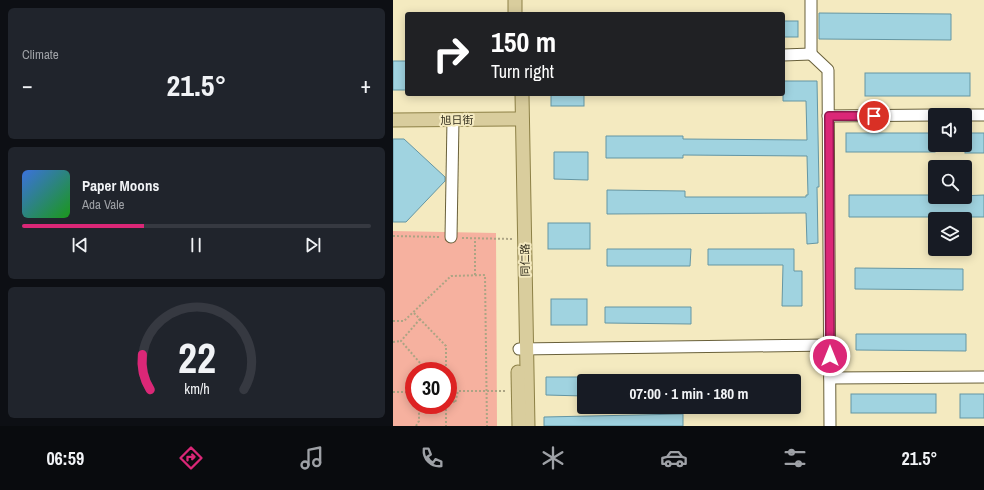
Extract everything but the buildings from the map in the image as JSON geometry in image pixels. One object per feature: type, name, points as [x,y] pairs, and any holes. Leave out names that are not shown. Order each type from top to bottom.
[{"type":"main road","points":[[515,0],[515,12]]},
{"type":"main road","points":[[521,0],[521,12]]},
{"type":"main road","name":"同仁路","points":[[516,96],[519,120],[522,349],[528,426]]},
{"type":"main road","name":"同仁路","points":[[519,120],[522,96]]},
{"type":"main road","name":"旭日街","points":[[393,120],[519,120]]},
{"type":"main road","name":"同仁路","points":[[519,426],[518,391],[522,349]]},
{"type":"street","points":[[811,0],[811,54]]},
{"type":"street","points":[[785,55],[811,54],[828,70],[830,426]]},
{"type":"street","points":[[972,115],[984,115]]},
{"type":"street","points":[[829,116],[928,116]]},
{"type":"street","points":[[451,237],[453,120]]},
{"type":"street","points":[[522,349],[830,345]]},
{"type":"street","points":[[830,378],[984,377]]},
{"type":"path","points":[[475,238],[475,275]]},
{"type":"path","points":[[393,321],[405,321],[451,276],[485,275],[487,426]]},
{"type":"path","points":[[414,313],[446,346],[446,362]]},
{"type":"path","points":[[393,342],[401,341],[420,319]]},
{"type":"path","points":[[401,341],[419,362]]},
{"type":"path","points":[[457,397],[459,391],[518,391]]},
{"type":"path","points":[[393,392],[405,392]]},
{"type":"path","points":[[416,426],[419,421],[419,414]]},
{"type":"path","points":[[446,414],[446,426]]},
{"type":"shaded area","points":[[393,231],[496,233],[497,426],[393,426]]},
{"type":"route","points":[[830,356],[829,116],[874,116]]}]
